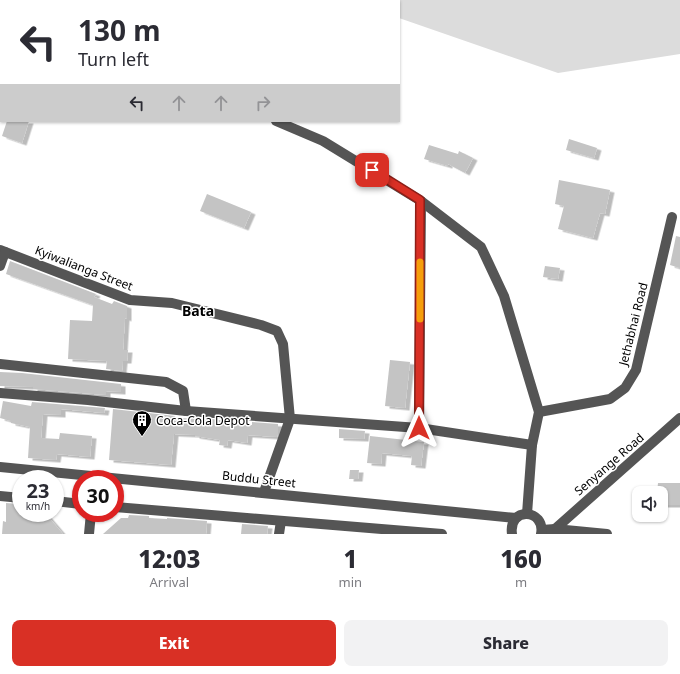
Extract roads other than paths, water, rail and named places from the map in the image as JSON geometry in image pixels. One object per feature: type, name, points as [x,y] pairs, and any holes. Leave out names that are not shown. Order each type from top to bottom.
[{"type":"street","points":[[278,122],[323,140],[420,200],[481,247],[504,296],[539,412],[532,444],[527,514]]},
{"type":"street","points":[[419,428],[420,200]]},
{"type":"street","name":"Jethabhai Road","points":[[539,412],[610,399],[625,388],[636,370],[672,217]]},
{"type":"street","points":[[0,266],[2,251]]},
{"type":"street","name":"Kyiwalianga Street","points":[[2,251],[130,300],[172,303],[261,325],[277,331],[283,344],[290,419],[264,492]]},
{"type":"street","points":[[0,364],[166,382],[183,391],[186,411]]},
{"type":"street","points":[[0,393],[88,400],[186,411],[419,428],[532,444]]},
{"type":"street","name":"Senyange Road","points":[[555,529],[679,420]]},
{"type":"street","name":"Buddu Street","points":[[0,467],[72,475]]},
{"type":"street","name":"Buddu Street","points":[[124,480],[264,492],[516,518]]},
{"type":"street","points":[[0,496],[12,497]]},
{"type":"street","points":[[124,508],[442,534]]},
{"type":"street","points":[[512,534],[512,523],[521,515],[527,514],[533,515],[538,519],[541,524],[541,532],[555,529],[607,534]]},
{"type":"street","points":[[279,534],[281,521]]},
{"type":"street","points":[[89,534],[90,522]]},
{"type":"place","name":"Coca-Cola Depot","points":[[142,437]]},
{"type":"district","name":"Bata","points":[[198,310]]}]
